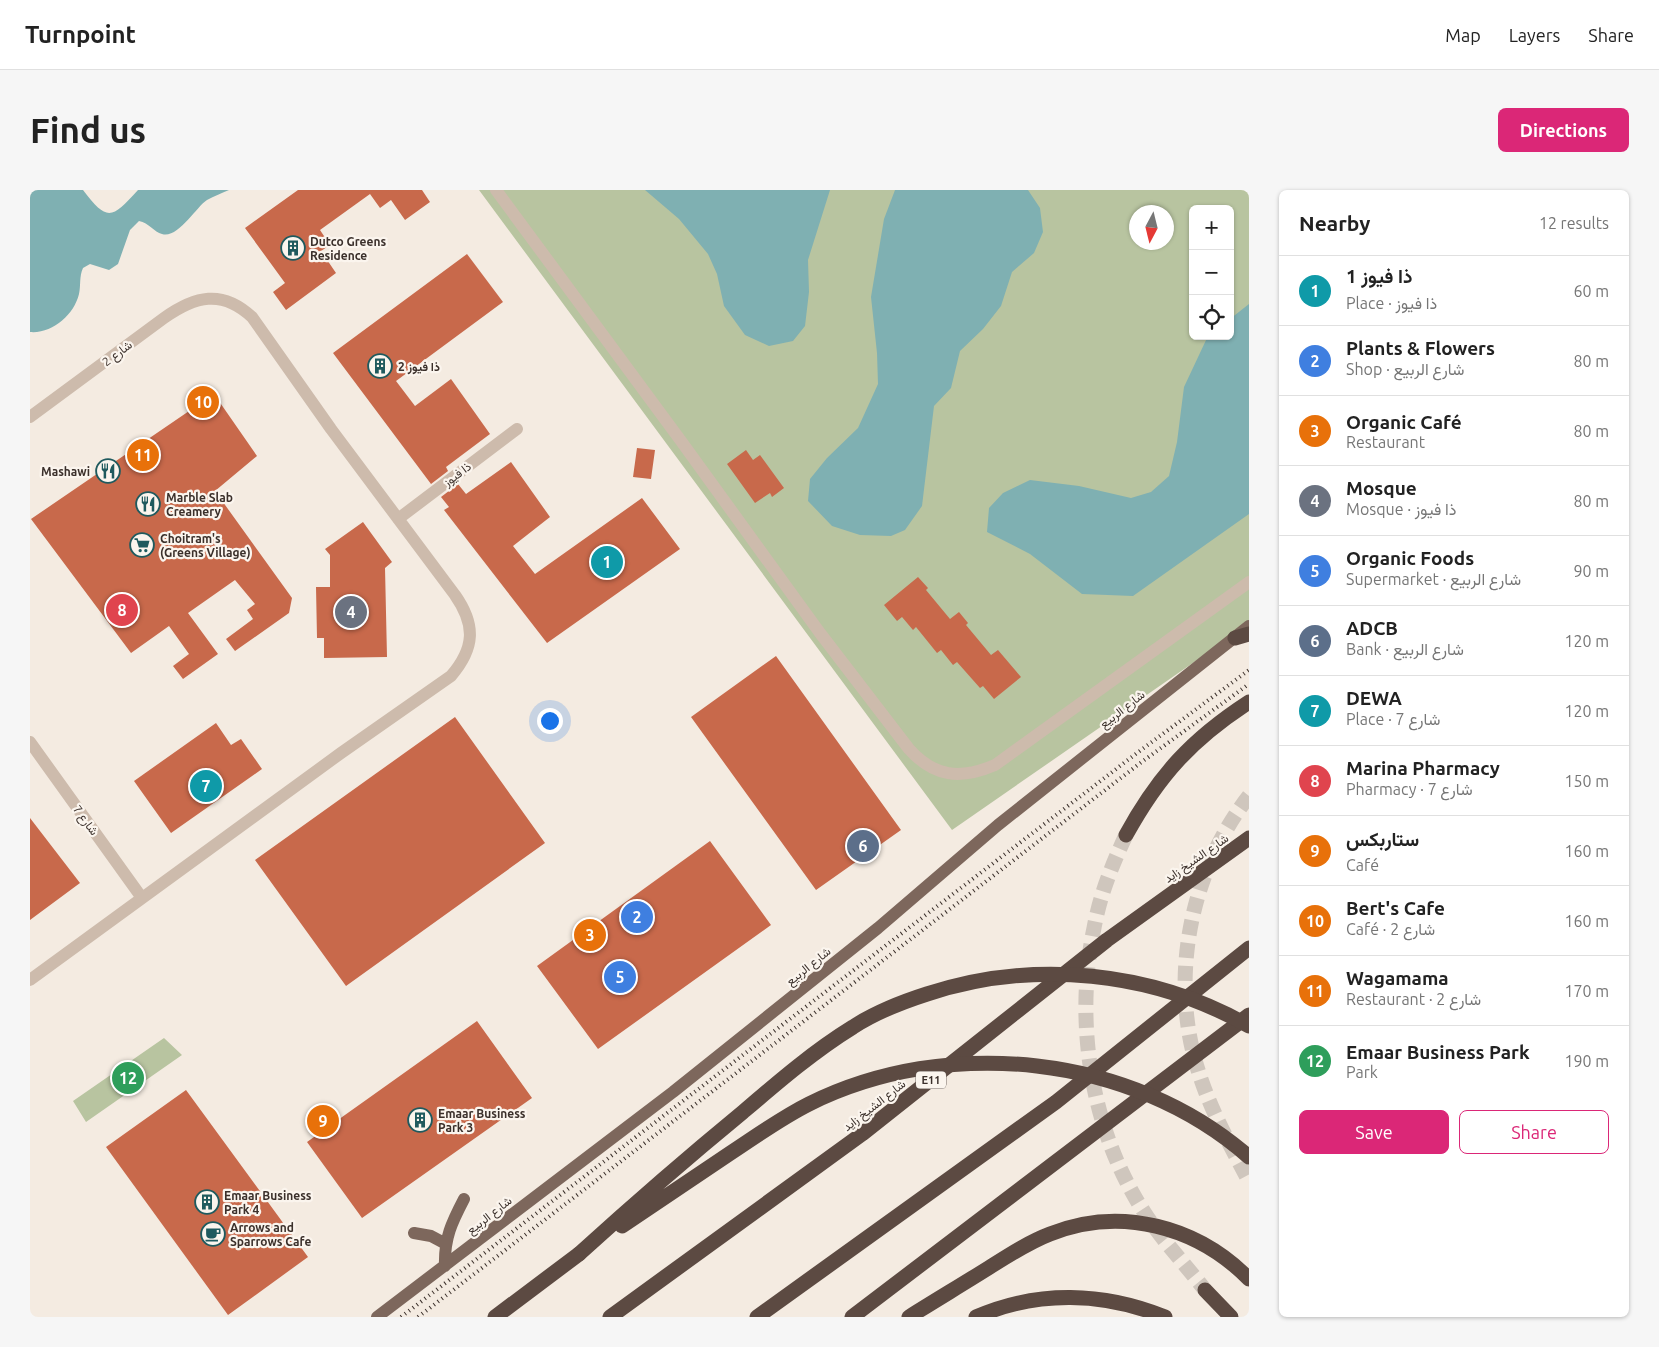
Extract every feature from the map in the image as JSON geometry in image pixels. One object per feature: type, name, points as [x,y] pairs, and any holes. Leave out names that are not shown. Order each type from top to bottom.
[{"type":"highway","points":[[1126,835],[1151,793],[1175,762],[1219,722],[1249,702]]},
{"type":"highway","name":"شارع الشيخ زايد","points":[[610,1317],[862,1134],[1107,940],[1249,838]]},
{"type":"highway","points":[[757,1317],[1056,1102],[1249,948]]},
{"type":"highway","points":[[580,1254],[684,1162],[806,1060],[854,1026],[914,998],[945,988],[985,979],[1042,974],[1075,974],[1140,983],[1171,992],[1202,1003],[1249,1026]]},
{"type":"highway","points":[[852,1317],[1249,1015]]},
{"type":"highway","points":[[494,1317],[580,1254],[773,1125],[810,1104],[848,1088],[888,1075],[929,1067],[970,1063],[1054,1068],[1094,1077],[1134,1090],[1172,1106],[1208,1127],[1249,1157]]},
{"type":"highway","points":[[909,1317],[1020,1248],[1050,1234],[1082,1224],[1115,1221],[1148,1224],[1180,1232],[1210,1247],[1237,1267],[1249,1279]]},
{"type":"highway","points":[[1205,1290],[1231,1317]]},
{"type":"highway","points":[[976,1317],[1017,1303],[1047,1298],[1070,1297],[1101,1298],[1124,1303],[1165,1317]]},
{"type":"main road","name":"شارع الربيع","points":[[377,1317],[674,1092],[878,928],[998,825],[1242,636],[1249,626]]},
{"type":"main road","points":[[445,1266],[446,1244],[453,1221],[464,1199]]},
{"type":"main road","points":[[414,1233],[431,1236],[446,1244]]},
{"type":"street","points":[[496,190],[820,633],[909,748],[920,761],[933,769],[948,774],[964,774],[980,772],[995,765],[1249,582]]},
{"type":"street","name":"شارع 2","points":[[30,417],[174,310],[197,300],[222,299],[243,309],[252,318],[337,438],[398,519]]},
{"type":"street","name":"ذا فيوز","points":[[398,519],[517,429]]},
{"type":"street","points":[[30,980],[341,753],[451,676],[459,666],[470,642],[471,630],[468,618],[455,595],[398,519]]},
{"type":"street","name":"شارع 7","points":[[30,742],[142,898]]},
{"type":"green space","points":[[479,190],[1249,190],[1249,624],[952,830]]},
{"type":"green space","points":[[164,1038],[182,1055],[86,1122],[73,1101]]},
{"type":"water","points":[[30,190],[83,190],[98,208],[110,213],[116,211],[138,190],[229,190],[207,200],[174,232],[162,234],[139,221],[130,230],[118,264],[109,270],[90,264],[83,268],[79,294],[67,316],[61,322],[46,330],[30,332]]},
{"type":"water","points":[[645,190],[830,190],[808,260],[809,292],[805,326],[793,341],[769,346],[745,335],[724,306],[717,274],[708,254],[679,219]]},
{"type":"water","points":[[895,190],[1028,190],[1040,208],[1043,232],[1034,253],[1012,272],[1001,306],[983,329],[960,351],[951,388],[934,406],[922,506],[905,530],[891,536],[860,535],[832,526],[808,501],[810,479],[827,458],[858,428],[878,384],[871,297],[884,219]]},
{"type":"water","points":[[1249,304],[1249,514],[1133,596],[1082,594],[1030,554],[987,532],[989,508],[1003,493],[1030,480],[1079,486],[1131,498],[1151,492],[1169,476],[1177,442],[1184,387],[1206,340],[1234,340],[1234,316]]},
{"type":"building","name":"Dutco Greens Residence","points":[[298,190],[422,190],[430,202],[405,220],[391,200],[380,208],[370,194],[320,230],[330,245],[321,251],[336,273],[286,310],[273,292],[285,283],[245,228]]},
{"type":"building","name":"ذا فيوز 2","points":[[467,254],[503,302],[396,381],[415,406],[451,379],[490,434],[446,467],[448,471],[431,484],[333,353]]},
{"type":"building","points":[[214,394],[257,456],[215,491],[292,598],[289,613],[235,651],[226,639],[253,619],[247,610],[255,604],[235,580],[188,613],[218,654],[183,679],[173,666],[189,654],[169,626],[131,653],[31,519]]},
{"type":"building","points":[[637,448],[655,450],[651,479],[633,477]]},
{"type":"building","points":[[746,450],[753,460],[760,455],[784,488],[772,497],[770,493],[755,503],[727,464]]},
{"type":"building","points":[[511,462],[550,517],[513,546],[535,574],[642,498],[680,549],[547,643],[444,510],[449,507],[441,497],[458,484],[466,494]]},
{"type":"building","points":[[363,522],[392,562],[385,568],[387,657],[324,658],[324,638],[317,638],[316,587],[330,587],[330,555],[325,549]]},
{"type":"building","points":[[918,577],[928,588],[926,590],[950,619],[959,612],[968,623],[966,625],[991,655],[998,650],[1021,677],[994,699],[983,686],[980,688],[957,662],[953,665],[941,650],[937,653],[916,627],[913,630],[902,617],[897,621],[884,605]]},
{"type":"building","points":[[776,656],[901,830],[816,890],[691,717]]},
{"type":"building","points":[[455,717],[545,843],[346,986],[255,860]]},
{"type":"building","points":[[216,723],[231,745],[241,739],[262,769],[171,833],[134,781]]},
{"type":"building","points":[[30,818],[80,883],[30,920]]},
{"type":"building","points":[[710,841],[771,925],[598,1049],[537,966]]},
{"type":"building","name":"Emaar Business Park 3","points":[[477,1021],[532,1098],[362,1218],[307,1142]]},
{"type":"building","name":"Emaar Business Park 4","points":[[186,1090],[308,1257],[228,1315],[106,1147]]},
{"type":"tunnel","points":[[1249,796],[1229,826],[1212,858],[1199,892],[1190,927],[1185,999],[1189,1035],[1208,1099],[1249,1181]]},
{"type":"tunnel","points":[[1126,835],[1103,892],[1088,964],[1087,1038],[1092,1075],[1100,1111],[1111,1146],[1126,1180],[1151,1222],[1205,1290]]},
{"type":"railway","points":[[401,1317],[1137,753],[1249,670]]},
{"type":"railway","points":[[418,1317],[1143,761],[1249,684]]},
{"type":"place","name":"Dutco Greens Residence","points":[[293,248]]},
{"type":"place","name":"ذا فيوز 2","points":[[380,366]]},
{"type":"place","name":"Bert's Cafe","points":[[203,402]]},
{"type":"place","name":"Wagamama","points":[[143,455]]},
{"type":"place","name":"Mashawi","points":[[108,471]]},
{"type":"place","name":"Marble Slab Creamery","points":[[148,504]]},
{"type":"place","name":"Choitram's (Greens Village)","points":[[142,545]]},
{"type":"place","name":"ذا فيوز 1","points":[[607,562]]},
{"type":"place","name":"Marina Pharmacy","points":[[122,610]]},
{"type":"place","name":"Mosque","points":[[351,612]]},
{"type":"place","name":"DEWA","points":[[206,786]]},
{"type":"place","name":"ADCB","points":[[863,846]]},
{"type":"place","name":"Plants & Flowers","points":[[637,917]]},
{"type":"place","name":"Organic Café","points":[[590,935]]},
{"type":"place","name":"Organic Foods","points":[[620,977]]},
{"type":"place","name":"Emaar Business Park","points":[[128,1078]]},
{"type":"place","name":"Emaar Business Park 3","points":[[420,1120]]},
{"type":"place","name":"ستاربكس","points":[[323,1121]]},
{"type":"place","name":"Emaar Business Park 4","points":[[207,1202]]},
{"type":"place","name":"Arrows and Sparrows Cafe","points":[[213,1234]]}]
